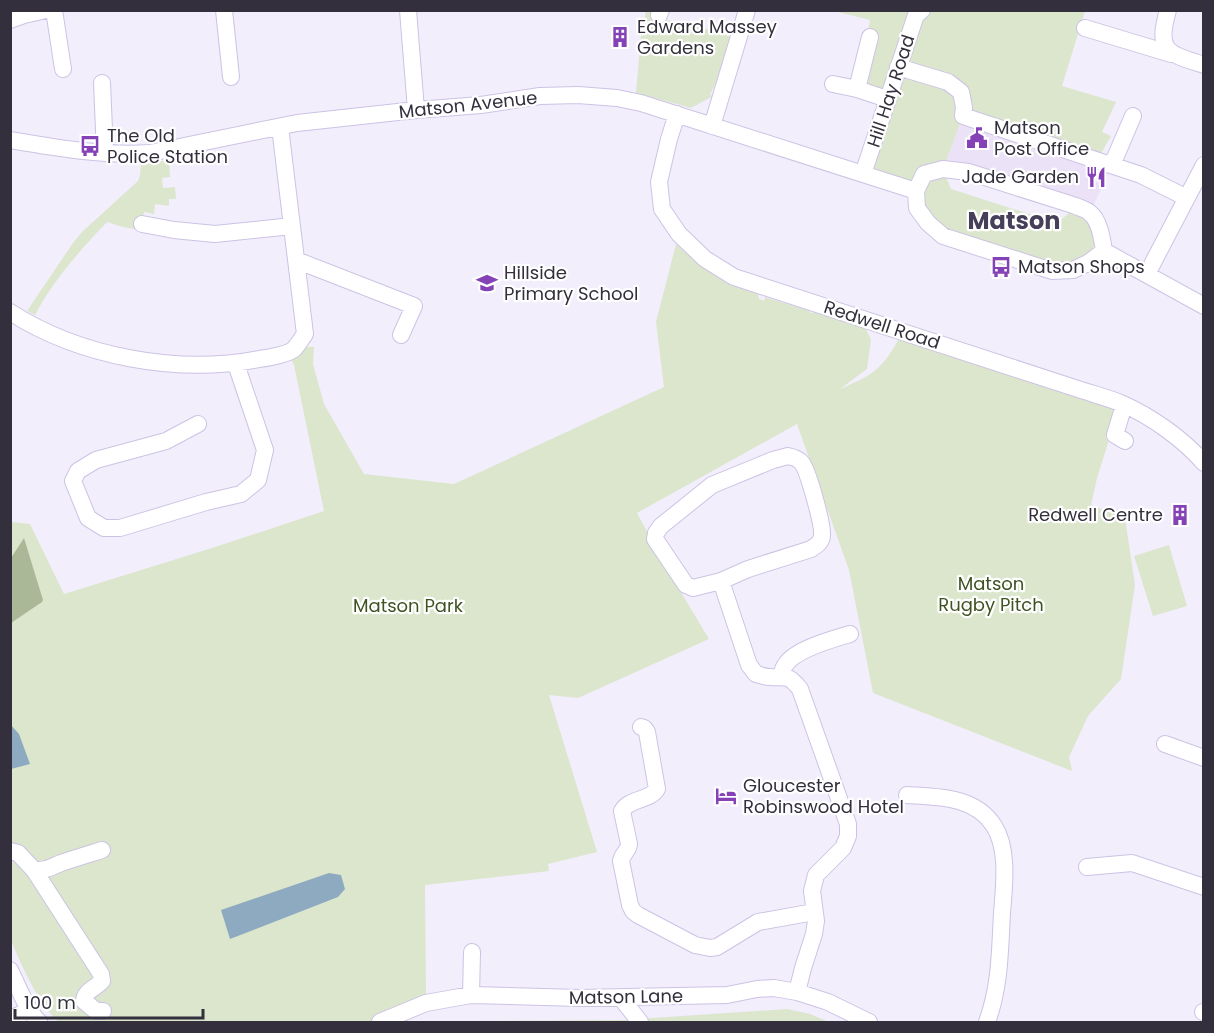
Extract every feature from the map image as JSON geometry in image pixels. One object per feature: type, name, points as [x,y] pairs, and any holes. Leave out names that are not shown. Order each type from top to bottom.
[{"type":"street","points":[[10,20],[46,10]]},
{"type":"street","points":[[54,10],[63,69]]},
{"type":"street","points":[[224,10],[231,77]]},
{"type":"street","points":[[408,10],[416,110]]},
{"type":"street","points":[[712,126],[747,10]]},
{"type":"street","name":"Hill Hay Road","points":[[863,174],[916,15],[922,10]]},
{"type":"street","points":[[1168,10],[1162,37],[1171,54]]},
{"type":"street","points":[[1085,28],[1203,65]]},
{"type":"street","points":[[857,89],[870,37]]},
{"type":"street","points":[[898,67],[948,82],[961,92],[963,116],[1141,175],[1187,198]]},
{"type":"street","points":[[102,83],[105,153]]},
{"type":"street","points":[[833,84],[888,99]]},
{"type":"street","name":"Matson Avenue","points":[[10,140],[68,150],[128,154],[150,153],[297,123],[481,105],[540,96],[578,95],[617,98],[641,103],[916,191]]},
{"type":"street","name":"Redwell Road","points":[[677,114],[659,182],[662,209],[679,234],[705,259],[734,277],[1078,388],[1124,405],[1200,452]]},
{"type":"street","points":[[1112,165],[1133,116]]},
{"type":"street","points":[[10,312],[41,330],[69,340],[150,362],[236,364],[293,351],[305,334],[280,127]]},
{"type":"street","points":[[1104,251],[1088,263],[1073,270],[1052,271],[1041,268],[943,236],[928,223],[917,208],[916,191],[924,174],[943,169],[969,172],[1076,206],[1090,213],[1095,219],[1104,251],[1203,306]]},
{"type":"street","points":[[1147,274],[1202,174]]},
{"type":"street","points":[[142,224],[215,234],[292,226]]},
{"type":"street","points":[[296,260],[414,306],[401,334]]},
{"type":"street","points":[[198,424],[166,441],[96,460],[78,471],[73,481],[88,518],[104,528],[120,528],[241,494],[258,480],[266,450],[236,364]]},
{"type":"street","points":[[1124,405],[1115,435],[1125,441]]},
{"type":"street","points":[[782,457],[795,458],[801,462],[806,471],[821,522],[822,536],[819,544],[811,549],[748,569],[721,581],[693,588],[686,585],[655,539],[656,533],[661,526],[712,485],[782,457]]},
{"type":"street","points":[[721,581],[748,665],[756,674],[792,679],[800,689],[848,824],[848,836],[843,848],[816,874],[812,891],[816,921],[814,934],[797,992]]},
{"type":"street","points":[[781,677],[784,665],[792,657],[822,643],[850,634]]},
{"type":"street","points":[[641,727],[647,732],[657,789],[654,794],[625,806],[622,811],[629,844],[621,861],[633,911],[695,945],[710,948],[758,922],[814,912]]},
{"type":"street","points":[[1165,744],[1203,758]]},
{"type":"street","points":[[917,790],[963,802],[983,814],[994,825],[998,834],[1005,872],[999,971],[987,1023]]},
{"type":"street","points":[[34,870],[42,871],[102,850]]},
{"type":"street","points":[[10,851],[18,854],[34,870],[101,974],[102,981],[85,995],[84,1001],[96,1011],[103,1011]]},
{"type":"street","points":[[1087,867],[1132,863],[1203,887]]},
{"type":"street","points":[[471,995],[472,952]]},
{"type":"street","points":[[10,970],[35,1016],[10,1019]]},
{"type":"street","name":"Matson Lane","points":[[380,1023],[426,1003],[471,995],[621,998],[727,995],[774,988],[797,992],[828,1002],[869,1023]]},
{"type":"street","points":[[621,998],[640,1023]]},
{"type":"shaded area","name":"Matson Shops","points":[[963,116],[1112,165],[1090,213],[943,169]]},
{"type":"green space","points":[[646,11],[663,19],[731,37],[710,95],[713,96],[691,108],[636,93],[641,35]]},
{"type":"green space","points":[[834,11],[1085,11],[1062,86],[1116,102],[1102,132],[1111,136],[1099,157],[963,116],[943,169],[916,191],[863,174],[887,99],[857,89],[870,20]]},
{"type":"green space","points":[[169,160],[170,177],[162,178],[163,188],[175,187],[176,199],[169,199],[169,206],[155,204],[154,214],[144,212],[141,230],[107,222],[68,266],[35,315],[27,311],[82,232],[138,181],[141,165]]},
{"type":"green space","points":[[944,172],[951,189],[1057,223],[1074,209],[1091,222],[1095,243],[1092,252],[1077,263],[1054,264],[946,230],[919,202],[923,184]]},
{"type":"green space","points":[[676,244],[704,269],[728,284],[758,294],[759,299],[764,301],[765,297],[866,329],[871,340],[867,369],[840,389],[861,380],[881,365],[899,339],[1113,407],[1114,424],[1091,505],[1125,518],[1135,585],[1121,679],[1088,716],[1069,757],[1072,771],[873,693],[849,570],[797,424],[637,513],[709,639],[578,698],[549,695],[597,852],[548,864],[549,871],[425,885],[426,995],[369,1022],[59,1022],[38,996],[11,940],[11,522],[30,524],[64,594],[324,511],[294,365],[290,357],[306,347],[314,347],[313,364],[324,404],[364,474],[454,484],[664,387],[656,322]]},
{"type":"green space","points":[[24,538],[43,600],[11,623],[11,558]]},
{"type":"green space","points":[[1169,545],[1187,606],[1153,616],[1134,556]]},
{"type":"green space","points":[[787,1009],[810,1014],[829,1022],[476,1022],[622,1020]]},
{"type":"water","points":[[10,724],[19,734],[30,764],[11,769]]},
{"type":"water","points":[[329,873],[341,875],[345,889],[338,897],[230,939],[221,910]]},
{"type":"place","name":"Edward Massey Gardens","points":[[620,37]]},
{"type":"place","name":"Matson Post Office","points":[[977,138]]},
{"type":"place","name":"The Old Police Station","points":[[90,146]]},
{"type":"place","name":"Jade Garden","points":[[1096,177]]},
{"type":"place","name":"Matson Shops","points":[[1001,267]]},
{"type":"place","name":"Hillside Primary School","points":[[487,283]]},
{"type":"place","name":"Redwell Centre","points":[[1180,515]]},
{"type":"place","name":"Gloucester Robinswood Hotel","points":[[726,796]]},
{"type":"district","name":"Matson","points":[[1014,221]]},
{"type":"park label","name":"Matson Rugby Pitch","points":[[991,594]]},
{"type":"park label","name":"Matson Park","points":[[408,606]]}]
